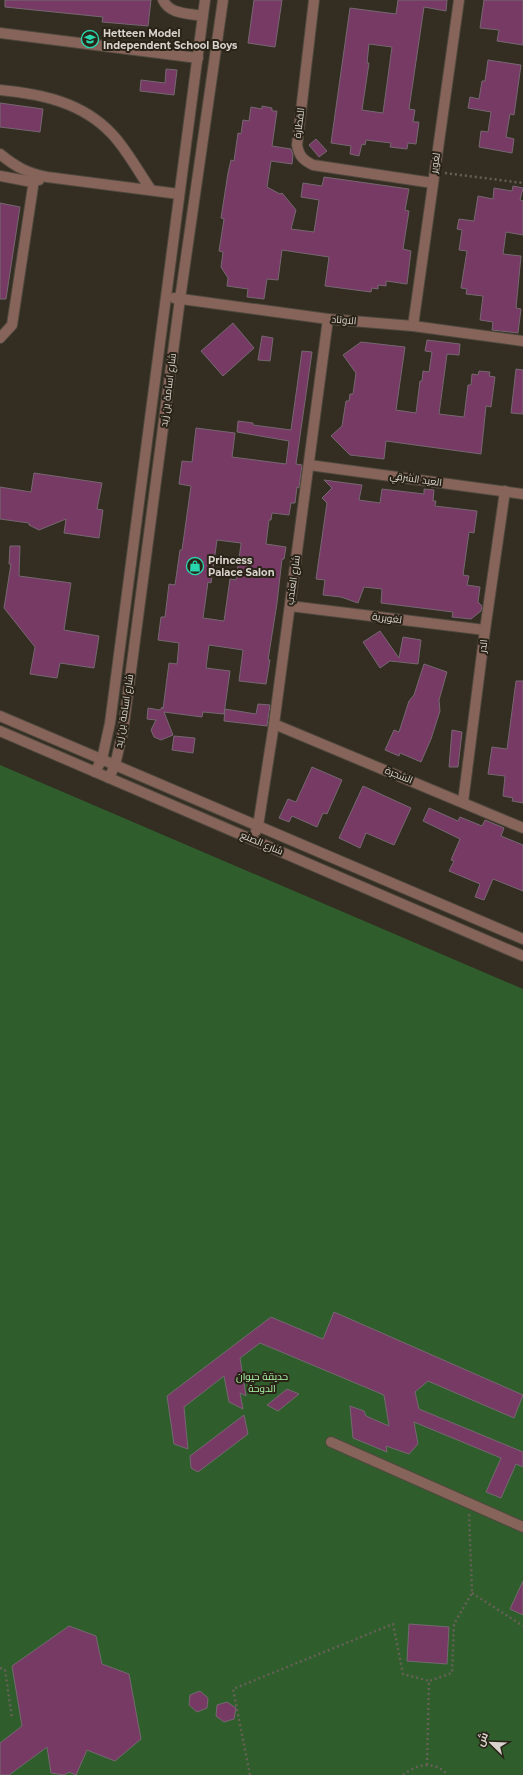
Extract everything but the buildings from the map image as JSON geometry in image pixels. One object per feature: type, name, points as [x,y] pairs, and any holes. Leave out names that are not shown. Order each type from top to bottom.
[{"type":"street","points":[[163,0],[173,11],[203,16]]},
{"type":"street","name":"شارع اسامة بن زيد","points":[[95,772],[102,759],[111,715],[165,297],[206,0]]},
{"type":"street","name":"شارع اسامة بن زيد","points":[[109,778],[115,765],[123,732],[180,298],[223,0]]},
{"type":"street","name":"القطارة","points":[[314,0],[297,145],[298,153],[305,161],[313,165],[433,183]]},
{"type":"street","name":"لغوير","points":[[413,326],[459,0]]},
{"type":"street","points":[[0,33],[198,58]]},
{"type":"street","points":[[0,90],[43,96],[58,100],[97,120],[112,134],[151,190]]},
{"type":"street","points":[[0,154],[14,166],[32,174],[179,194]]},
{"type":"street","points":[[0,176],[34,180],[47,177]]},
{"type":"street","points":[[0,338],[12,325],[34,180]]},
{"type":"street","name":"الاوتاد","points":[[165,297],[328,319],[413,326],[523,341]]},
{"type":"street","name":"شارع العندب","points":[[250,838],[258,826],[274,724],[328,319]]},
{"type":"street","name":"العيد الشرقي","points":[[309,465],[523,494]]},
{"type":"street","name":"الدر","points":[[463,802],[485,630],[505,491]]},
{"type":"street","name":"لغويرية","points":[[290,606],[485,630]]},
{"type":"street","name":"شارع الصنع","points":[[0,716],[523,939]]},
{"type":"street","name":"الشجرة","points":[[274,724],[523,828]]},
{"type":"street","name":"شارع الصنع","points":[[0,731],[523,956]]},
{"type":"street","points":[[331,1442],[523,1527]]},
{"type":"path","points":[[434,172],[523,183]]},
{"type":"path","points":[[250,1775],[233,1689],[393,1624],[403,1674],[429,1681],[452,1673],[454,1624],[472,1593],[468,1503]]},
{"type":"path","points":[[472,1593],[523,1626]]},
{"type":"path","points":[[0,1668],[5,1670],[12,1718]]},
{"type":"path","points":[[427,1765],[429,1681]]},
{"type":"path","points":[[402,1775],[413,1768],[427,1765],[438,1767],[448,1775]]},
{"type":"green space","name":"حديقة حيوان الدوحة","points":[[0,765],[523,989],[523,1775],[0,1775]]},
{"type":"place","name":"Hetteen Model Independent School Boys","points":[[90,39]]},
{"type":"place","name":"Princess Palace Salon","points":[[195,566]]}]
